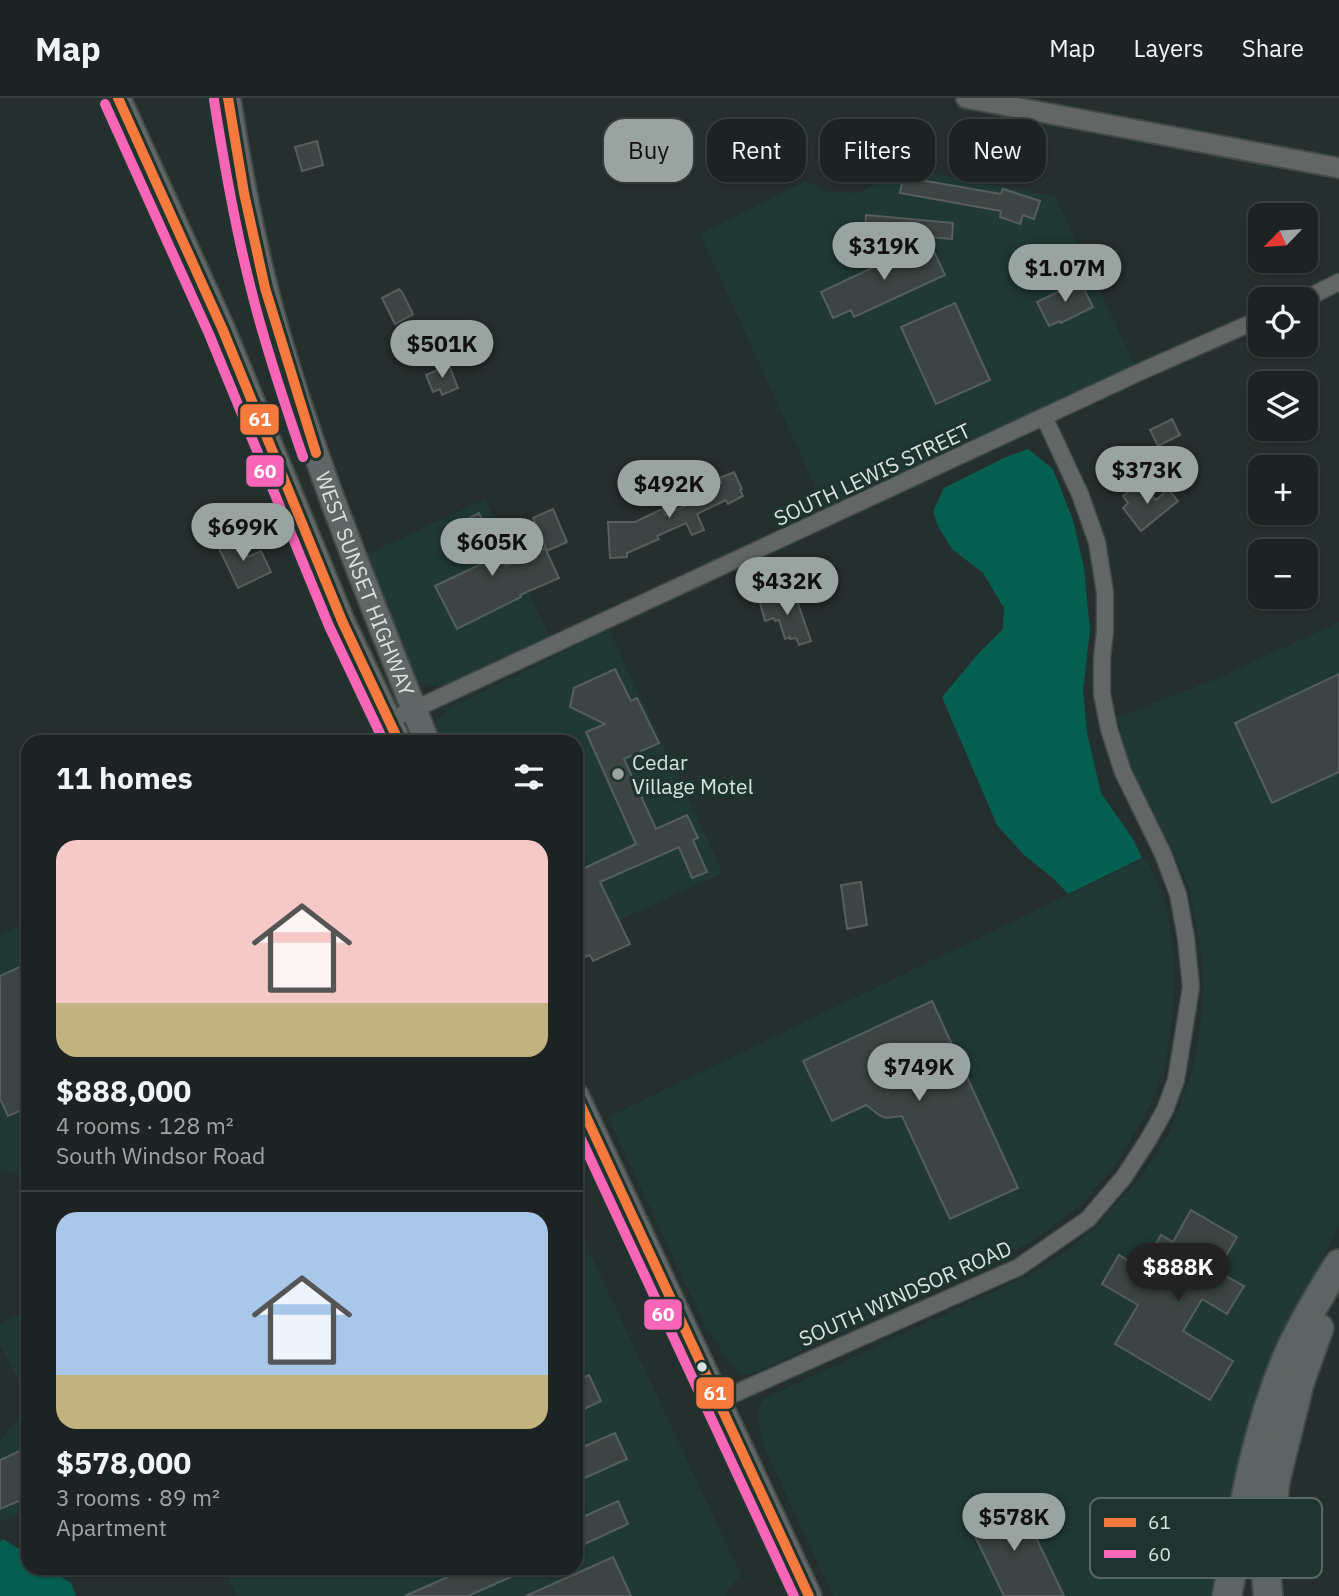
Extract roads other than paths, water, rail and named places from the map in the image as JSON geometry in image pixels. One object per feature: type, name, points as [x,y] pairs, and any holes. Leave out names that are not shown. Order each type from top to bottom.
[{"type":"highway","points":[[1246,1498],[1267,1415],[1287,1358],[1315,1301],[1339,1264]]},
{"type":"highway","points":[[1273,1498],[1300,1381],[1339,1277]]},
{"type":"highway","points":[[1227,1596],[1231,1578]]},
{"type":"highway","points":[[1266,1578],[1268,1596]]},
{"type":"main road","name":"WEST SUNSET HIGHWAY","points":[[118,98],[222,328],[342,621],[394,732]]},
{"type":"main road","name":"WEST SUNSET HIGHWAY","points":[[228,98],[239,171],[278,336],[340,521],[424,735]]},
{"type":"main road","points":[[583,1110],[809,1596]]},
{"type":"street","points":[[966,98],[1339,168]]},
{"type":"street","points":[[1318,292],[1339,282]]},
{"type":"street","name":"SOUTH LEWIS STREET","points":[[394,732],[414,709],[1248,324]]},
{"type":"street","name":"SOUTH WINDSOR ROAD","points":[[718,1401],[1019,1266],[1055,1243],[1088,1219],[1124,1177],[1148,1140],[1176,1080],[1191,987],[1178,894],[1163,854],[1123,772],[1109,729],[1102,694],[1105,593],[1097,542],[1080,494],[1044,417]]},
{"type":"place","name":"Cedar Village Motel","points":[[618,774]]}]
